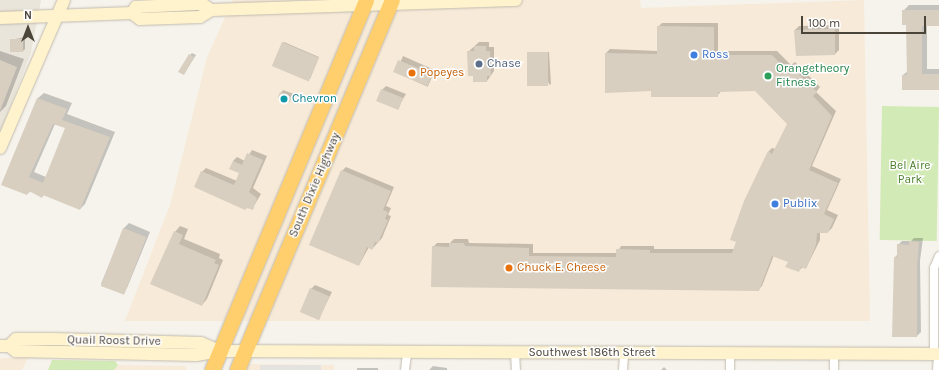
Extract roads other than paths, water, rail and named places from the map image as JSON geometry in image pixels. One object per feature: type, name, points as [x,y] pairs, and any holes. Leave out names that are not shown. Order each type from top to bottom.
[{"type":"highway","name":"South Dixie Highway","points":[[212,370],[365,3]]},
{"type":"highway","name":"South Dixie Highway","points":[[237,370],[391,3]]},
{"type":"highway","points":[[308,140],[330,149]]},
{"type":"street","points":[[0,148],[64,0]]},
{"type":"street","points":[[0,18],[132,13],[140,19],[200,17],[210,10],[365,3],[516,0]]},
{"type":"street","points":[[938,370],[934,268],[939,256]]},
{"type":"street","name":"Quail Roost Drive","points":[[5,346],[16,339],[52,339],[202,343],[220,351],[245,351]]},
{"type":"street","name":"Southwest 186th Street","points":[[245,351],[624,354],[937,354]]},
{"type":"street","points":[[515,352],[516,370]]},
{"type":"street","points":[[405,370],[407,353]]},
{"type":"street","points":[[730,353],[730,370]]},
{"type":"street","points":[[834,353],[834,370]]},
{"type":"street","points":[[623,370],[624,354]]},
{"type":"place","name":"Ross","points":[[694,55]]},
{"type":"place","name":"Chase","points":[[479,64]]},
{"type":"place","name":"Popeyes","points":[[412,73]]},
{"type":"place","name":"Orangetheory Fitness","points":[[768,76]]},
{"type":"place","name":"Chevron","points":[[284,99]]},
{"type":"place","name":"Publix","points":[[775,204]]},
{"type":"place","name":"Chuck E. Cheese","points":[[509,268]]},
{"type":"park label","name":"Bel Aire Park","points":[[910,173]]}]
